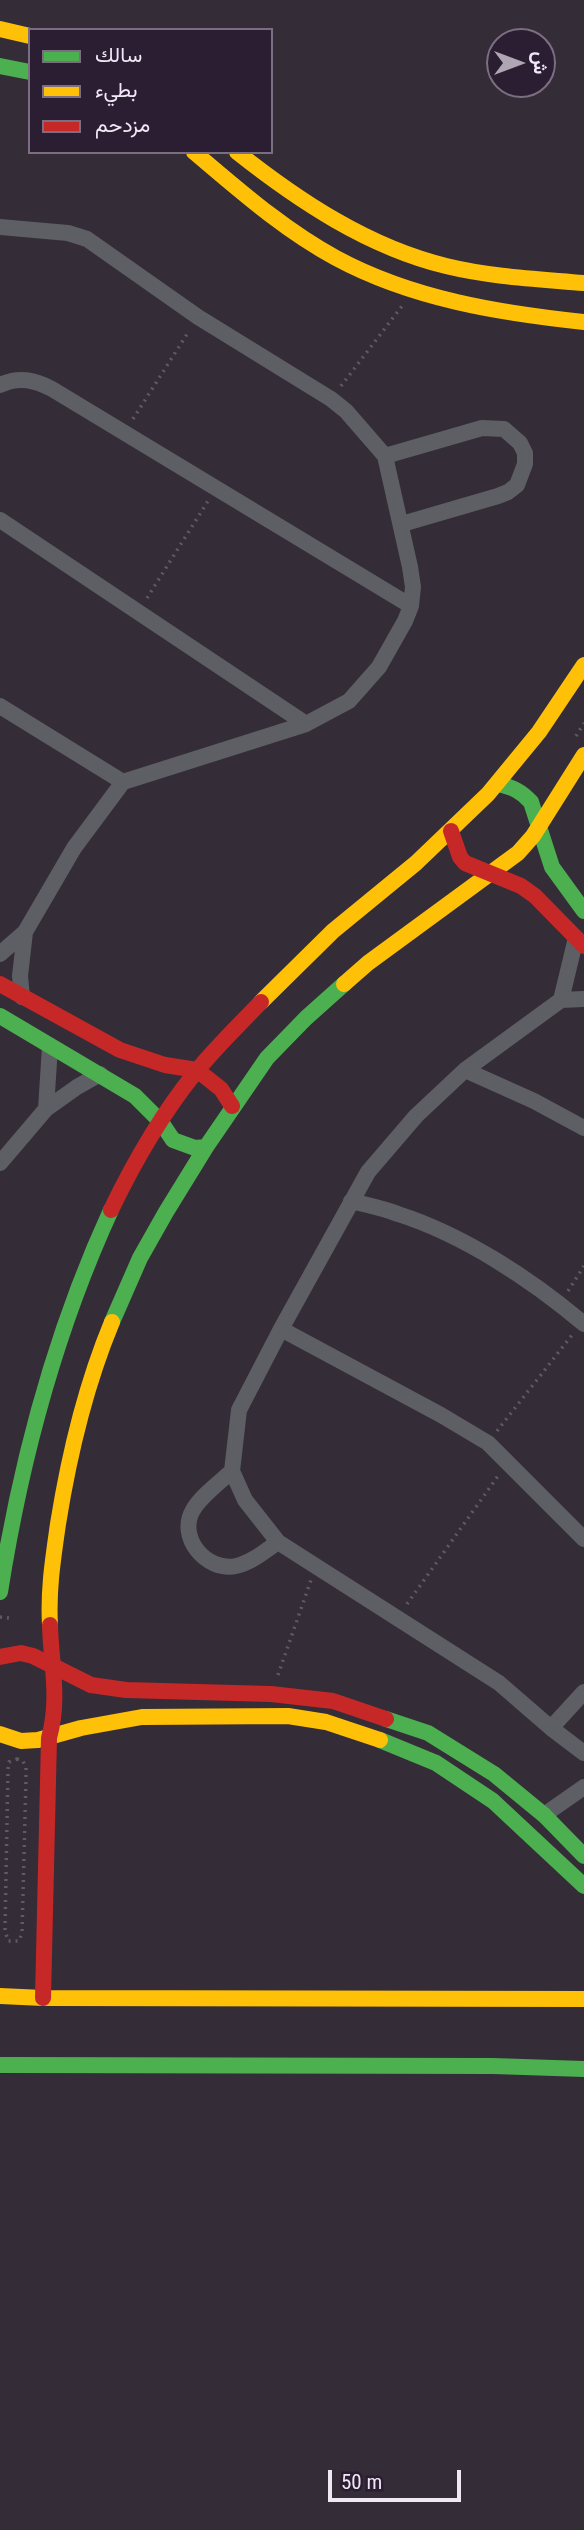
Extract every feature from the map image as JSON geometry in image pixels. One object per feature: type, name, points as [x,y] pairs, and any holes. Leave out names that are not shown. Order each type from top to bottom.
[{"type":"street","points":[[0,29],[28,36]]},
{"type":"street","points":[[0,66],[28,72]]},
{"type":"street","points":[[196,154],[236,188],[335,257],[385,280],[504,313],[584,322]]},
{"type":"street","points":[[239,154],[303,201],[367,238],[428,260],[466,268],[509,276],[584,283]]},
{"type":"street","points":[[0,228],[68,233],[86,239],[198,317],[346,411],[385,456],[402,524],[413,587],[411,606],[386,655],[367,683],[349,701],[306,724],[123,782],[74,848],[25,932],[0,954]]},
{"type":"street","points":[[0,385],[20,379],[37,381],[411,606]]},
{"type":"street","points":[[385,456],[493,426],[513,435],[525,453],[523,475],[508,492],[402,524]]},
{"type":"street","points":[[0,520],[306,724]]},
{"type":"street","points":[[0,1592],[20,1473],[50,1367],[76,1295],[125,1178],[160,1122],[197,1070],[336,928],[451,831],[498,784],[544,726],[584,665]]},
{"type":"street","points":[[2,711],[123,782]]},
{"type":"street","points":[[43,1998],[49,1738],[56,1702],[48,1612],[51,1561],[65,1479],[83,1402],[109,1330],[140,1258],[232,1106],[267,1058],[338,989],[398,939],[518,853],[533,836],[584,755]]},
{"type":"street","points":[[498,784],[511,786],[528,797],[540,824],[549,860],[558,877],[584,911]]},
{"type":"street","points":[[451,831],[464,863],[521,886],[581,936],[561,1000]]},
{"type":"street","points":[[22,997],[20,976],[25,932]]},
{"type":"street","points":[[0,984],[120,1050],[165,1065],[197,1070],[221,1089],[232,1106]]},
{"type":"street","points":[[584,999],[561,1000],[465,1070],[416,1116],[368,1172],[239,1410],[232,1471],[245,1500],[278,1542],[317,1564],[499,1683],[551,1728],[584,1752]]},
{"type":"street","points":[[0,1016],[135,1096],[173,1140],[195,1148],[206,1147]]},
{"type":"street","points":[[46,1109],[50,1046]]},
{"type":"street","points":[[465,1070],[534,1101],[584,1128]]},
{"type":"street","points":[[0,1163],[46,1109],[100,1074]]},
{"type":"street","points":[[351,1201],[399,1214],[448,1235],[495,1260],[583,1323]]},
{"type":"street","points":[[281,1329],[488,1443],[584,1539]]},
{"type":"street","points":[[232,1471],[193,1509],[189,1522],[190,1537],[195,1549],[212,1563],[233,1567],[246,1563],[278,1542]]},
{"type":"street","points":[[0,1657],[21,1653],[33,1656],[91,1685],[126,1690],[271,1694],[333,1701],[428,1733],[494,1774],[544,1815],[584,1856]]},
{"type":"street","points":[[551,1728],[584,1692]]},
{"type":"street","points":[[0,1734],[21,1741],[49,1738],[81,1728],[142,1717],[288,1716],[326,1722],[365,1734],[436,1763],[493,1801],[584,1886]]},
{"type":"street","points":[[544,1815],[584,1787]]},
{"type":"street","points":[[0,1996],[584,1999]]},
{"type":"street","points":[[0,2065],[584,2068]]},
{"type":"path","points":[[331,399],[415,289]]},
{"type":"path","points":[[124,432],[198,317]]},
{"type":"path","points":[[139,612],[216,488]]},
{"type":"path","points":[[573,741],[584,723]]},
{"type":"path","points":[[559,1304],[584,1266]]},
{"type":"path","points":[[488,1443],[583,1323]]},
{"type":"path","points":[[397,1617],[508,1461]]},
{"type":"path","points":[[271,1694],[317,1564]]},
{"type":"path","points":[[0,1617],[10,1618]]},
{"type":"path","points":[[17,1759],[23,1761],[26,1768],[22,1933],[19,1941],[14,1942],[8,1941],[6,1936],[8,1769],[9,1762],[17,1759]]},
{"type":"path","points":[[0,1936],[6,1936]]},
{"type":"traffic: fast","points":[[0,66],[28,72]]},
{"type":"traffic: fast","points":[[498,784],[516,790],[531,802],[552,867],[584,911]]},
{"type":"traffic: fast","points":[[112,1322],[140,1258],[166,1212],[206,1147],[267,1058],[344,984]]},
{"type":"traffic: fast","points":[[0,1016],[135,1096],[161,1122],[173,1140],[195,1148],[206,1147]]},
{"type":"traffic: fast","points":[[0,1592],[18,1493],[42,1397],[73,1302],[111,1210]]},
{"type":"traffic: fast","points":[[386,1719],[428,1733],[494,1774],[544,1815],[584,1856]]},
{"type":"traffic: fast","points":[[380,1740],[436,1763],[493,1801],[584,1886]]},
{"type":"traffic: fast","points":[[0,2065],[493,2066],[584,2069]]},
{"type":"traffic: slow","points":[[0,29],[28,36]]},
{"type":"traffic: slow","points":[[196,154],[262,209],[298,235],[365,272],[425,294],[457,302],[584,322]]},
{"type":"traffic: slow","points":[[240,154],[310,205],[362,234],[417,258],[480,273],[584,283]]},
{"type":"traffic: slow","points":[[261,1002],[333,931],[416,863],[488,794],[539,732],[584,665]]},
{"type":"traffic: slow","points":[[344,984],[368,963],[518,853],[533,836],[584,755]]},
{"type":"traffic: slow","points":[[50,1625],[53,1562],[67,1472],[86,1396],[112,1322]]},
{"type":"traffic: slow","points":[[0,1734],[21,1741],[38,1740],[81,1728],[142,1717],[288,1716],[326,1722],[380,1740]]},
{"type":"traffic: slow","points":[[0,1996],[584,1999]]},
{"type":"traffic: jam","points":[[451,831],[460,857],[465,863],[521,886],[535,896],[584,946]]},
{"type":"traffic: jam","points":[[0,984],[120,1050],[165,1065],[197,1070],[221,1089],[232,1106]]},
{"type":"traffic: jam","points":[[111,1210],[129,1174],[171,1105],[211,1055],[261,1002]]},
{"type":"traffic: jam","points":[[43,1998],[49,1738],[54,1709],[50,1625]]},
{"type":"traffic: jam","points":[[0,1657],[21,1653],[33,1656],[91,1685],[126,1690],[271,1694],[333,1701],[386,1719]]}]
